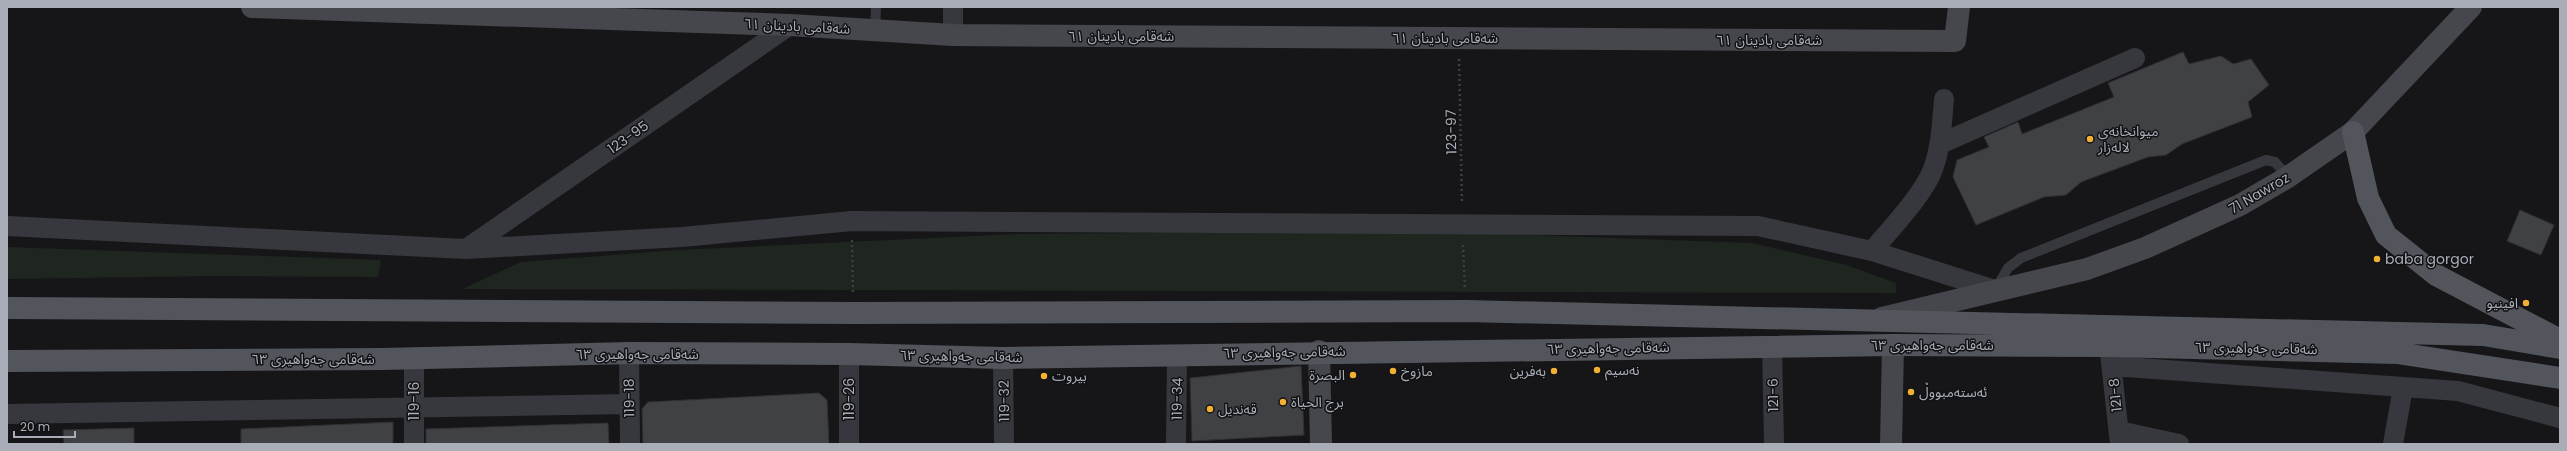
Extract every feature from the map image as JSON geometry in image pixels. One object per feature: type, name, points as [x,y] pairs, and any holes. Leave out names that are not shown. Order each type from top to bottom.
[{"type":"main road","points":[[2353,132],[2368,198],[2386,234],[2436,275],[2560,340]]},
{"type":"main road","name":"شەقامی جەواهیری ٦٣","points":[[7,308],[854,313],[1466,311],[2483,335],[2560,348]]},
{"type":"main road","points":[[1987,346],[1988,324]]},
{"type":"main road","name":"شەقامی جەواهیری ٦٣","points":[[7,362],[414,358],[628,353],[849,354],[1003,358],[1319,351],[1893,345],[1987,346],[2110,356],[2397,353],[2560,378]]},
{"type":"street","name":"شەقامی بادینان ٦١","points":[[252,7],[473,11],[790,25],[953,35],[1955,41],[1959,7]]},
{"type":"street","points":[[953,7],[953,35]]},
{"type":"street","name":"71 Nawroz","points":[[1867,321],[2087,269],[2145,248],[2240,205],[2288,177],[2353,132],[2471,7]]},
{"type":"street","name":"123-95","points":[[466,249],[790,25]]},
{"type":"street","points":[[1940,144],[2135,58]]},
{"type":"street","points":[[1872,252],[1902,216],[1932,171],[1940,144],[1944,99]]},
{"type":"street","points":[[7,226],[466,249],[682,237],[852,222],[1463,226],[1758,226],[1872,252],[1995,290]]},
{"type":"street","points":[[1891,444],[1893,345]]},
{"type":"street","name":"121-6","points":[[1772,346],[1774,444]]},
{"type":"street","points":[[1319,351],[1321,444]]},
{"type":"street","name":"119-18","points":[[628,353],[630,444]]},
{"type":"street","name":"119-26","points":[[849,354],[849,444]]},
{"type":"street","name":"119-34","points":[[1176,444],[1177,355]]},
{"type":"street","points":[[2110,356],[2403,388],[2458,391],[2560,418]]},
{"type":"street","name":"121-8","points":[[2110,356],[2120,438]]},
{"type":"street","name":"119-16","points":[[414,358],[414,444]]},
{"type":"street","name":"119-32","points":[[1003,358],[1004,444]]},
{"type":"street","points":[[2393,444],[2403,388]]},
{"type":"street","points":[[7,414],[629,404]]},
{"type":"street","points":[[2120,438],[2179,444]]},
{"type":"lane","points":[[875,30],[876,7]]},
{"type":"lane","points":[[1995,290],[2008,268],[2021,258],[2266,160],[2275,162],[2288,177]]},
{"type":"path","name":"123-97","points":[[1459,38],[1466,311]]},
{"type":"path","points":[[852,222],[854,313]]},
{"type":"shaded area","points":[[1423,231],[1752,243],[1846,265],[1896,283],[1896,293],[462,289],[521,262],[678,250],[1017,234]]},
{"type":"shaded area","points":[[7,247],[381,260],[378,277],[212,276],[7,279]]},
{"type":"building","name":"میوانخانەی لالەزار","points":[[2183,52],[2189,64],[2221,56],[2233,64],[2251,59],[2269,85],[2248,102],[2252,117],[2182,144],[2166,155],[2148,157],[2081,182],[2066,195],[2044,197],[1976,225],[1953,177],[1957,160],[1989,147],[1984,137],[2018,122],[2022,134],[2114,97],[2108,83]]},
{"type":"building","points":[[2520,210],[2554,225],[2541,255],[2507,241]]},
{"type":"building","points":[[1301,366],[1304,435],[1192,441],[1190,378]]},
{"type":"building","points":[[819,393],[827,400],[829,444],[643,444],[642,409],[648,402]]},
{"type":"building","points":[[393,422],[393,444],[241,444],[241,429]]},
{"type":"building","points":[[608,423],[609,444],[426,444],[426,429]]},
{"type":"building","points":[[134,428],[134,444],[64,444],[63,430]]},
{"type":"place","name":"میوانخانەی لالەزار","points":[[2090,139]]},
{"type":"place","name":"baba gorgor","points":[[2377,259]]},
{"type":"place","name":"افينيو","points":[[2526,303]]},
{"type":"place","name":"نەسیم","points":[[1597,370]]},
{"type":"place","name":"مازوخ","points":[[1393,371]]},
{"type":"place","name":"بەفرین","points":[[1554,371]]},
{"type":"place","name":"البصرة","points":[[1353,375]]},
{"type":"place","name":"بیروت","points":[[1044,376]]},
{"type":"place","name":"ئەستەمبووڵ","points":[[1911,392]]},
{"type":"place","name":"برج الحياة","points":[[1283,402]]},
{"type":"place","name":"قەندیل","points":[[1210,409]]}]
